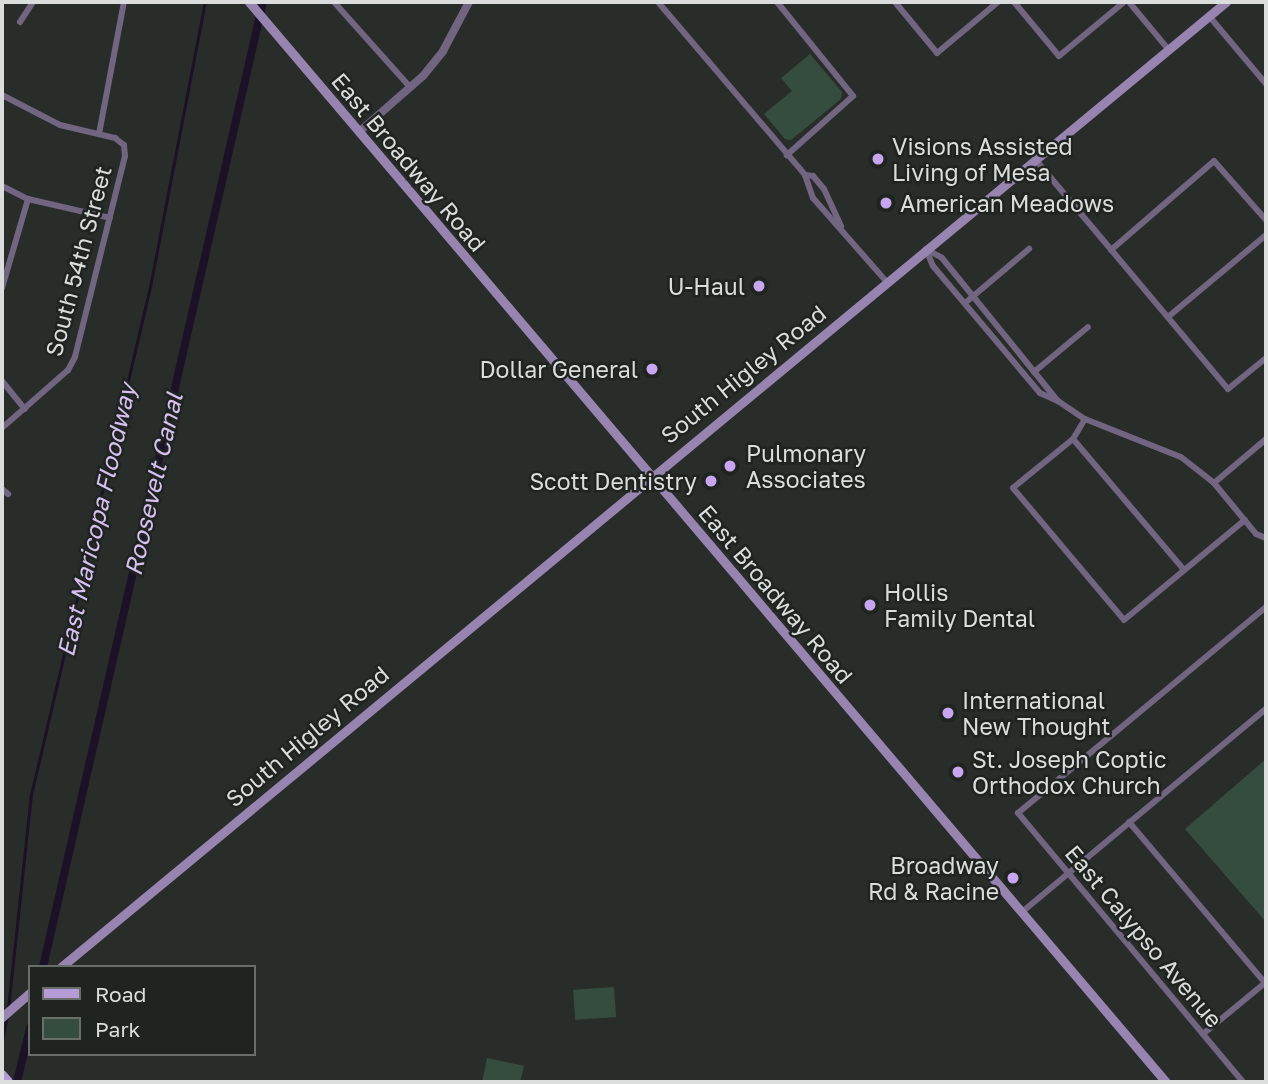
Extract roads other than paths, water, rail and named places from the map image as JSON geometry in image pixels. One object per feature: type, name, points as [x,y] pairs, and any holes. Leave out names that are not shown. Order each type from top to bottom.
[{"type":"main road","name":"South Higley Road","points":[[63,965],[650,475],[1226,2]]},
{"type":"main road","name":"East Broadway Road","points":[[252,5],[1166,1082]]},
{"type":"main road","points":[[2,1017],[27,996]]},
{"type":"main road","points":[[2,1075],[8,1082]]},
{"type":"street","points":[[20,22],[33,2]]},
{"type":"street","points":[[2,95],[50,121],[99,134],[124,2]]},
{"type":"street","points":[[334,2],[411,88]]},
{"type":"street","points":[[359,132],[411,88],[443,51],[469,2]]},
{"type":"street","points":[[658,2],[805,175],[813,198],[841,226],[886,281]]},
{"type":"street","points":[[778,2],[853,96],[787,155]]},
{"type":"street","points":[[895,2],[937,53],[998,2]]},
{"type":"street","points":[[1014,2],[1059,56],[1126,2],[1168,49]]},
{"type":"street","points":[[1209,16],[1266,83]]},
{"type":"street","name":"South 54th Street","points":[[2,428],[68,370],[75,357],[110,218],[124,145],[99,134]]},
{"type":"street","points":[[1035,159],[1228,389],[1266,358]]},
{"type":"street","points":[[1111,250],[1214,161],[1266,220]]},
{"type":"street","points":[[805,175],[813,176],[824,189],[841,226]]},
{"type":"street","points":[[2,186],[29,199],[110,218]]},
{"type":"street","points":[[2,288],[29,199]]},
{"type":"street","points":[[1168,317],[1266,235]]},
{"type":"street","points":[[926,248],[942,258],[1058,401]]},
{"type":"street","points":[[926,248],[933,266],[1046,398],[1058,401],[1085,419],[1181,457],[1214,482],[1256,534],[1266,538]]},
{"type":"street","points":[[965,303],[1029,249]]},
{"type":"street","points":[[1027,378],[1088,327]]},
{"type":"street","points":[[2,381],[25,409]]},
{"type":"street","points":[[1085,419],[1073,439],[1013,488],[1124,620],[1245,520]]},
{"type":"street","points":[[1073,439],[1184,570]]},
{"type":"street","points":[[1214,482],[1266,439]]},
{"type":"street","name":"East Calypso Avenue","points":[[1243,1082],[1018,813],[1266,607]]},
{"type":"street","points":[[1022,912],[1266,709]]},
{"type":"street","points":[[1129,822],[1266,983],[1203,1034]]},
{"type":"waterway","name":"East Maricopa Floodway","points":[[8,1009],[31,795],[150,287],[205,2]]},
{"type":"waterway","name":"Roosevelt Canal","points":[[43,965],[263,2]]},
{"type":"waterway","name":"East Maricopa Floodway","points":[[2,1040],[7,1016]]},
{"type":"waterway","name":"Roosevelt Canal","points":[[17,1082],[28,1036]]},
{"type":"place","name":"Visions Assisted Living of Mesa","points":[[878,159]]},
{"type":"place","name":"American Meadows","points":[[886,203]]},
{"type":"place","name":"U-Haul","points":[[759,286]]},
{"type":"place","name":"Dollar General","points":[[652,369]]},
{"type":"place","name":"Pulmonary Associates","points":[[730,466]]},
{"type":"place","name":"Scott Dentistry","points":[[711,481]]},
{"type":"place","name":"Hollis Family Dental","points":[[870,605]]},
{"type":"place","name":"International New Thought","points":[[948,713]]},
{"type":"place","name":"St. Joseph Coptic Orthodox Church","points":[[958,772]]},
{"type":"place","name":"Broadway Rd & Racine","points":[[1013,878]]}]
